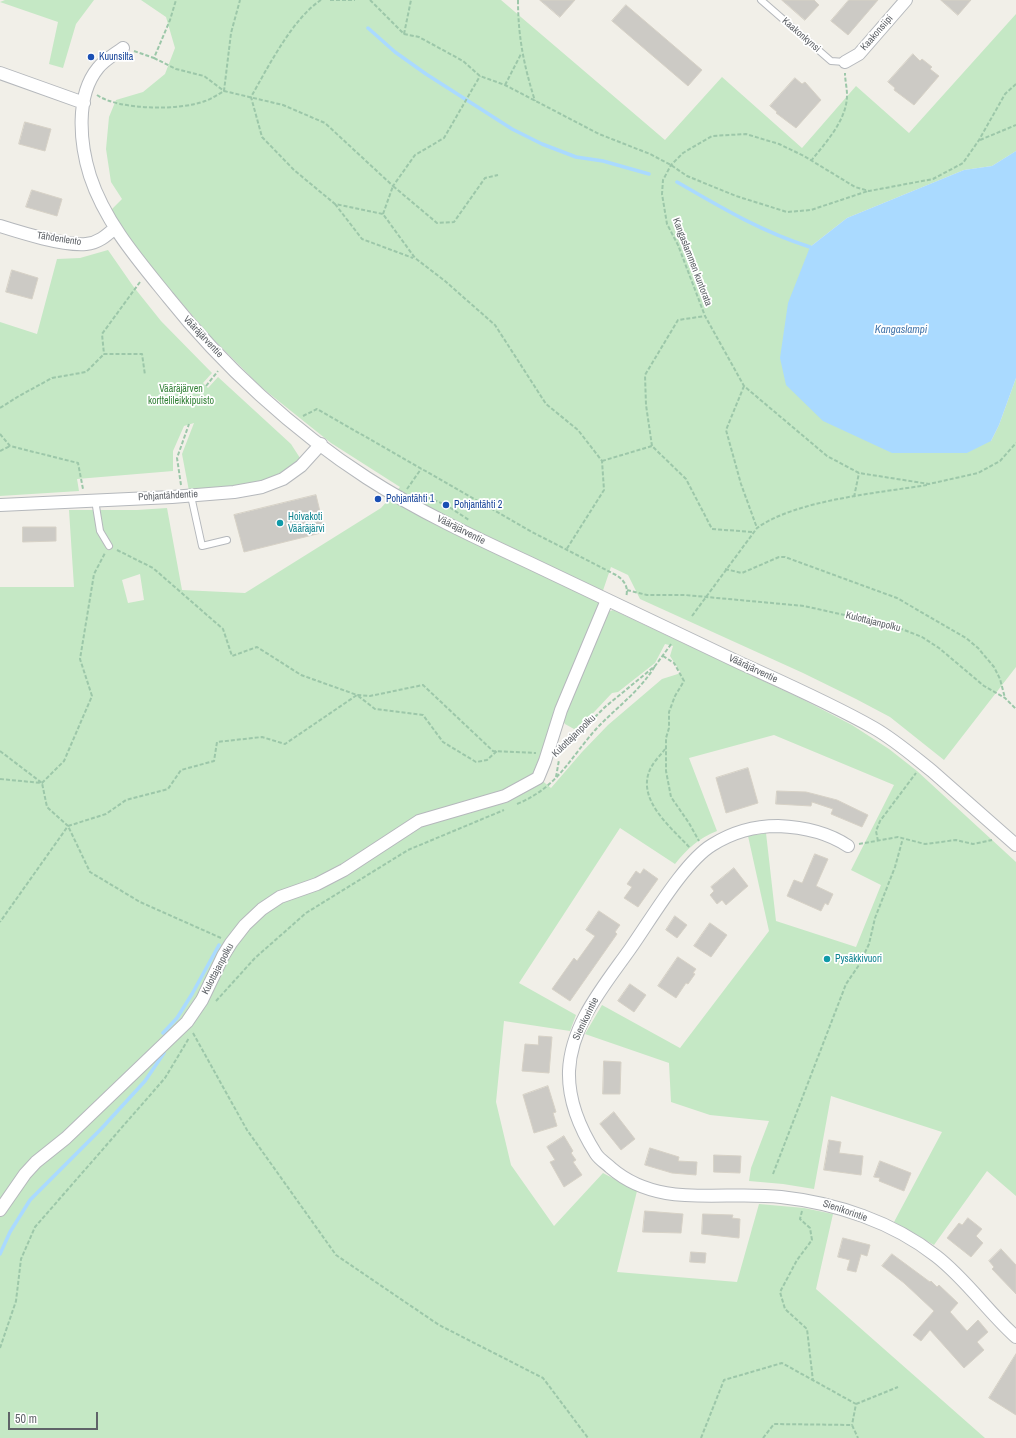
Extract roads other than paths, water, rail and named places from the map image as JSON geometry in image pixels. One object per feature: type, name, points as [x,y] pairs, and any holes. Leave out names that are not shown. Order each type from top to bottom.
[{"type":"street","name":"Kaakonsiipi","points":[[845,62],[859,54],[906,0]]},
{"type":"street","name":"Vääräjärventie","points":[[124,48],[98,68],[88,88],[90,102],[81,118],[82,136],[87,166],[102,205],[115,228],[177,308],[215,350],[273,405],[321,444],[364,476],[407,502],[469,534],[607,600],[625,600],[880,731],[901,746],[1016,845]]},
{"type":"street","points":[[0,73],[90,102]]},
{"type":"street","name":"Tähdenlento","points":[[0,226],[41,237],[86,244],[103,238],[115,228]]},
{"type":"street","name":"Pohjantähdentie","points":[[0,505],[187,496],[234,492],[262,487],[283,479],[301,466],[321,444]]},
{"type":"street","name":"Kulottajanpolku","points":[[0,1210],[25,1174],[36,1162],[66,1138],[187,1022],[202,1000],[223,956],[231,943],[254,915],[280,897],[330,878],[361,860],[404,829],[419,821],[505,796],[519,790],[538,778],[550,758],[561,710],[607,600]]},
{"type":"street","name":"Sienikorintie","points":[[848,846],[822,833],[794,827],[772,826],[750,829],[730,836],[710,846],[686,869],[591,1005],[574,1040],[569,1070],[571,1096],[579,1125],[598,1157],[618,1174],[636,1185],[657,1192],[686,1196],[754,1194],[805,1199],[832,1205],[900,1233],[931,1252],[973,1292],[1016,1337]]},
{"type":"lane","name":"Kaakonkynsi","points":[[761,0],[831,61],[845,62]]},
{"type":"lane","points":[[187,496],[202,546],[227,540]]},
{"type":"lane","points":[[90,500],[100,531],[109,546]]},
{"type":"water","name":"Kangaslampi","points":[[1016,151],[1016,378],[999,425],[991,441],[967,453],[892,453],[823,421],[786,385],[780,358],[788,303],[810,247],[847,218],[964,170],[992,166]]},
{"type":"waterway","points":[[368,28],[395,52],[426,74],[512,129],[542,144],[576,157],[603,161],[649,174]]},
{"type":"waterway","points":[[677,182],[725,210],[775,234],[810,247]]},
{"type":"waterway","points":[[163,1033],[177,1018],[219,945]]},
{"type":"waterway","points":[[0,1254],[10,1232],[30,1200],[101,1129],[145,1081],[164,1053]]},
{"type":"place","name":"Kuunsilta","points":[[91,57]]},
{"type":"place","name":"Pohjantähti 1","points":[[378,499]]},
{"type":"place","name":"Pohjantähti 2","points":[[446,505]]},
{"type":"place","name":"Hoivakoti Vääräjärvi","points":[[280,523]]},
{"type":"place","name":"Pysäkkivuori","points":[[827,959]]},
{"type":"park label","name":"Vääräjärven korttelileikkipuisto","points":[[181,394]]}]
